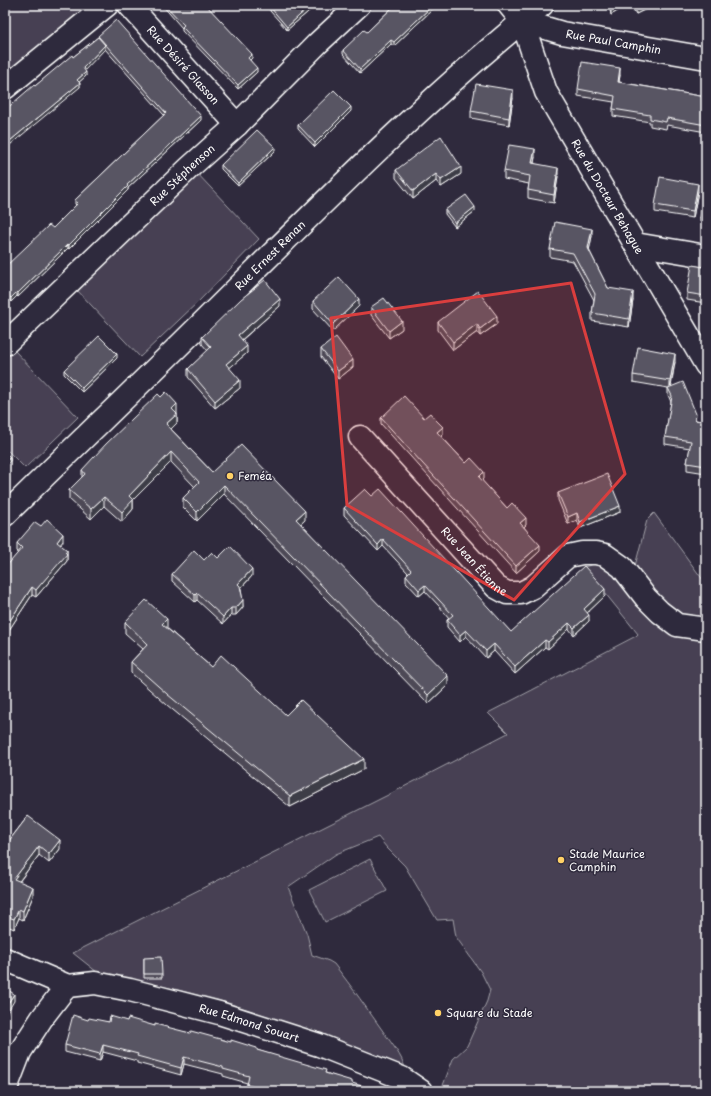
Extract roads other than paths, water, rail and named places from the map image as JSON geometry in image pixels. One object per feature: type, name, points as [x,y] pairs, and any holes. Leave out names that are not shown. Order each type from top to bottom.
[{"type":"street","points":[[5,88],[106,5]]},
{"type":"street","name":"Rue Désiré Glasson","points":[[129,5],[237,125]]},
{"type":"street","name":"Rue Stéphenson","points":[[5,344],[189,168],[237,125],[318,43],[359,5]]},
{"type":"street","name":"Rue Ernest Renan","points":[[5,515],[155,370],[312,214],[466,69],[516,13],[542,5]]},
{"type":"street","name":"Rue Paul Camphin","points":[[516,13],[569,35],[706,58]]},
{"type":"street","name":"Rue du Docteur Behague","points":[[516,13],[546,92],[706,365]]},
{"type":"street","points":[[635,244],[706,256]]},
{"type":"street","name":"Rue Jean Étienne","points":[[360,437],[496,587],[507,593],[521,593],[533,587],[568,556],[582,553],[596,553],[605,555],[622,567],[646,598],[660,612],[677,625],[706,629]]},
{"type":"street","name":"Rue Edmond Souart","points":[[5,959],[68,986],[94,983],[138,992],[220,1013],[319,1045],[402,1078],[421,1091]]},
{"type":"street","points":[[5,1091],[20,1052],[42,1018],[68,986]]},
{"type":"place","name":"Feméa","points":[[230,476]]},
{"type":"place","name":"Stade Maurice Camphin","points":[[561,860]]},
{"type":"place","name":"Square du Stade","points":[[438,1013]]}]
